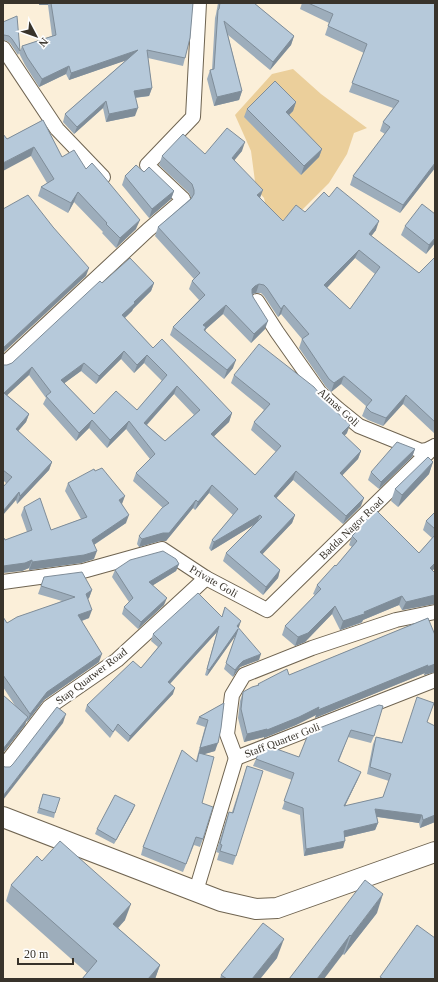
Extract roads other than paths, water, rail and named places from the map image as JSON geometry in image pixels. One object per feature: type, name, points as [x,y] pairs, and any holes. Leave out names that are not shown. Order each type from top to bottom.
[{"type":"street","points":[[3,365],[148,230],[182,201],[183,199],[147,165],[193,117],[199,3]]},
{"type":"street","points":[[3,48],[57,129],[113,188]]},
{"type":"street","points":[[138,218],[148,230]]},
{"type":"street","name":"Almas Goli","points":[[257,301],[276,332],[320,393],[338,409],[359,426],[421,451],[435,446]]},
{"type":"street","name":"Badda Nagor Road","points":[[267,610],[435,446]]},
{"type":"street","name":"Private Goli","points":[[3,582],[83,571],[162,549],[206,578],[267,610]]},
{"type":"street","name":"Stap Quatwer Road","points":[[3,767],[49,707],[117,660],[206,578]]},
{"type":"street","points":[[236,758],[227,734],[232,696],[244,675],[320,645],[396,620],[435,612]]},
{"type":"street","name":"Staff Quarter Goli","points":[[196,891],[236,758],[435,680]]},
{"type":"street","points":[[3,817],[221,901],[256,909],[277,908],[435,852]]}]
